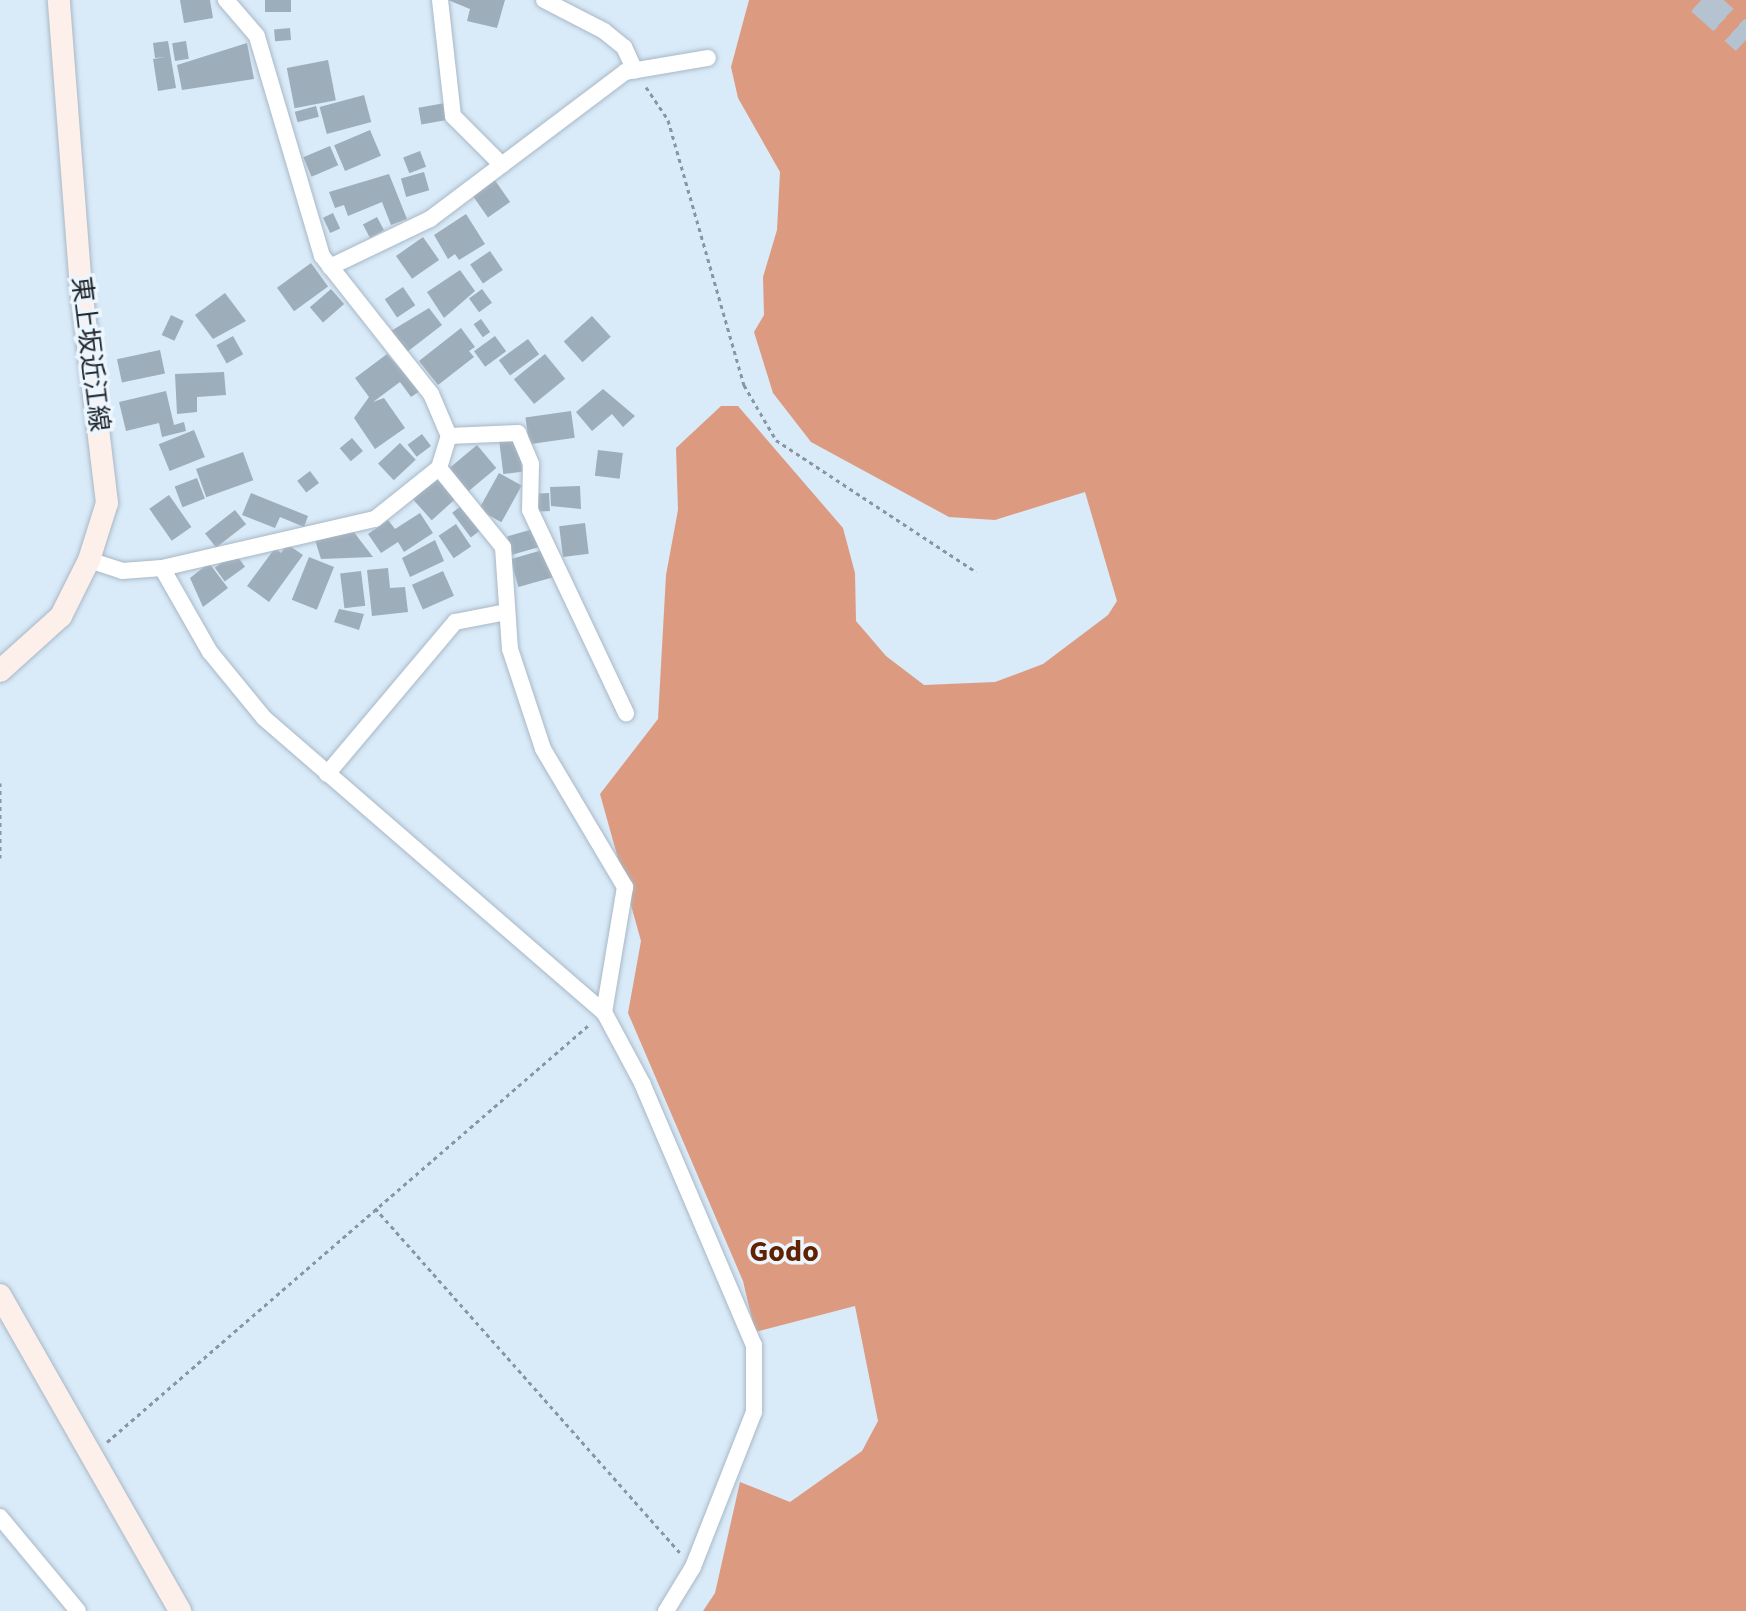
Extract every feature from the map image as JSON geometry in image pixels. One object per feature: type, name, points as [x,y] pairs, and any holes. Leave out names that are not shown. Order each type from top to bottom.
[{"type":"main road","name":"東上坂近江線","points":[[0,671],[61,616],[89,560],[107,503],[81,289],[59,0]]},
{"type":"main road","points":[[0,1295],[180,1611]]},
{"type":"street","points":[[89,560],[122,571],[162,568],[375,519],[439,468],[449,436],[431,394],[330,267],[257,36],[226,0]]},
{"type":"street","points":[[440,0],[453,116],[502,165]]},
{"type":"street","points":[[544,0],[604,31],[624,47],[635,71]]},
{"type":"street","points":[[330,267],[430,219],[635,71],[708,58]]},
{"type":"street","points":[[449,436],[518,433],[531,464],[530,510],[626,713]]},
{"type":"street","points":[[439,468],[503,547],[510,649],[543,749],[625,887],[604,1012]]},
{"type":"street","points":[[162,568],[210,652],[264,718],[604,1012],[642,1083],[754,1345],[754,1412],[693,1567],[666,1611]]},
{"type":"street","points":[[327,774],[455,622],[507,612]]},
{"type":"street","points":[[0,1517],[78,1611]]},
{"type":"path","points":[[635,71],[668,120],[744,385],[776,440],[976,572]]},
{"type":"path","points":[[0,783],[0,858]]},
{"type":"path","points":[[92,1455],[604,1012]]},
{"type":"path","points":[[375,1208],[693,1567]]},
{"type":"shaded area","points":[[749,0],[1746,0],[1746,1611],[703,1611],[715,1593],[740,1482],[790,1502],[862,1451],[878,1421],[855,1306],[755,1332],[743,1281],[628,1013],[641,941],[600,794],[658,719],[666,575],[678,510],[676,448],[721,406],[738,406],[843,528],[855,573],[856,621],[886,656],[924,685],[995,682],[1043,664],[1108,615],[1117,601],[1085,492],[995,520],[949,517],[811,442],[773,393],[754,332],[764,315],[763,277],[777,230],[780,172],[738,98],[731,67]]},
{"type":"building","points":[[180,0],[210,0],[213,18],[184,23]]},
{"type":"building","points":[[265,0],[291,0],[291,12],[265,12]]},
{"type":"building","points":[[448,0],[505,0],[497,28],[467,21],[470,9]]},
{"type":"building","points":[[290,28],[291,40],[275,41],[274,29]]},
{"type":"building","points":[[168,41],[176,88],[158,91],[153,59],[166,57],[155,58],[153,43]]},
{"type":"building","points":[[186,41],[189,59],[175,61],[172,43]]},
{"type":"building","points":[[247,43],[254,79],[182,90],[177,65]]},
{"type":"building","points":[[328,60],[336,100],[295,108],[287,68]]},
{"type":"building","points":[[364,95],[371,122],[327,134],[320,107]]},
{"type":"building","points":[[445,103],[448,120],[421,124],[418,108]]},
{"type":"building","points":[[316,106],[319,117],[298,122],[295,112]]},
{"type":"building","points":[[370,130],[381,156],[345,171],[334,145]]},
{"type":"building","points":[[330,146],[338,165],[312,177],[303,157]]},
{"type":"building","points":[[420,151],[426,167],[409,173],[403,157]]},
{"type":"building","points":[[424,172],[429,190],[406,197],[401,179]]},
{"type":"building","points":[[389,174],[407,219],[391,225],[382,202],[348,216],[344,205],[335,208],[329,192]]},
{"type":"building","points":[[494,179],[510,202],[488,217],[472,194]]},
{"type":"building","points":[[333,213],[340,228],[330,233],[323,218]]},
{"type":"building","points":[[466,214],[485,244],[459,260],[455,254],[448,259],[434,235]]},
{"type":"building","points":[[377,217],[384,230],[370,238],[363,225]]},
{"type":"building","points":[[423,237],[439,260],[412,279],[396,256]]},
{"type":"building","points":[[490,251],[503,270],[483,283],[470,264]]},
{"type":"building","points":[[311,263],[328,286],[294,311],[277,288]]},
{"type":"building","points":[[460,270],[475,291],[444,318],[427,292]]},
{"type":"building","points":[[403,287],[415,305],[397,318],[385,299]]},
{"type":"building","points":[[331,289],[344,304],[323,322],[310,307]]},
{"type":"building","points":[[482,289],[492,303],[479,312],[469,298]]},
{"type":"building","points":[[225,293],[246,321],[213,339],[195,315]]},
{"type":"building","points":[[429,308],[442,325],[407,352],[391,331]]},
{"type":"building","points":[[171,315],[184,321],[174,341],[162,335]]},
{"type":"building","points":[[592,316],[611,337],[582,362],[564,341]]},
{"type":"building","points":[[481,319],[490,332],[483,337],[474,324]]},
{"type":"building","points":[[461,328],[475,347],[469,351],[474,357],[438,385],[419,361]]},
{"type":"building","points":[[233,336],[243,354],[227,364],[216,345]]},
{"type":"building","points":[[495,336],[506,351],[485,367],[474,351]]},
{"type":"building","points":[[528,339],[539,354],[510,376],[499,360]]},
{"type":"building","points":[[160,350],[165,373],[122,383],[117,359]]},
{"type":"building","points":[[387,354],[420,391],[411,397],[400,382],[373,402],[384,398],[405,428],[375,449],[354,418],[369,397],[355,378]]},
{"type":"building","points":[[545,354],[565,379],[534,404],[514,379]]},
{"type":"building","points":[[224,372],[226,395],[197,397],[197,412],[177,414],[175,374]]},
{"type":"building","points":[[603,389],[635,416],[623,427],[612,414],[592,431],[576,412]]},
{"type":"building","points":[[166,391],[174,425],[184,422],[186,431],[162,437],[159,423],[126,431],[119,402]]},
{"type":"building","points":[[571,411],[575,438],[529,444],[525,417]]},
{"type":"building","points":[[194,430],[205,457],[170,471],[159,444]]},
{"type":"building","points":[[422,434],[431,446],[417,457],[408,445]]},
{"type":"building","points":[[352,438],[363,451],[351,461],[340,448]]},
{"type":"building","points":[[518,438],[522,472],[503,474],[499,440]]},
{"type":"building","points":[[400,443],[416,460],[394,480],[378,463]]},
{"type":"building","points":[[477,445],[496,468],[465,494],[446,471]]},
{"type":"building","points":[[598,450],[623,453],[620,479],[595,476]]},
{"type":"building","points":[[243,452],[253,480],[206,497],[196,469]]},
{"type":"building","points":[[310,471],[319,483],[306,493],[297,481]]},
{"type":"building","points":[[499,473],[522,486],[501,522],[479,510]]},
{"type":"building","points":[[439,476],[458,497],[432,520],[413,499]]},
{"type":"building","points":[[197,478],[205,499],[182,507],[175,487]]},
{"type":"building","points":[[580,486],[581,509],[551,506],[550,487]]},
{"type":"building","points":[[251,493],[308,516],[304,527],[280,517],[275,528],[242,515]]},
{"type":"building","points":[[549,493],[550,511],[535,512],[534,494]]},
{"type":"building","points":[[169,495],[191,527],[172,541],[149,509]]},
{"type":"building","points":[[465,503],[484,528],[471,537],[452,513]]},
{"type":"building","points":[[235,510],[246,524],[216,548],[205,533]]},
{"type":"building","points":[[420,513],[433,533],[404,552],[398,542],[381,553],[368,534],[388,520],[395,529]]},
{"type":"building","points":[[585,523],[589,554],[563,557],[559,526]]},
{"type":"building","points":[[456,524],[471,546],[454,558],[439,536]]},
{"type":"building","points":[[533,529],[538,547],[512,555],[507,536]]},
{"type":"building","points":[[353,531],[373,557],[321,559],[315,540]]},
{"type":"building","points":[[435,540],[444,561],[410,577],[402,558]]},
{"type":"building","points":[[287,544],[303,555],[269,602],[247,586],[275,548],[281,553]]},
{"type":"building","points":[[546,549],[554,577],[518,587],[510,559]]},
{"type":"building","points":[[235,553],[245,567],[225,581],[215,568]]},
{"type":"building","points":[[309,557],[334,567],[317,610],[292,600]]},
{"type":"building","points":[[209,563],[228,588],[203,607],[190,578]]},
{"type":"building","points":[[388,568],[390,588],[405,587],[408,612],[372,616],[367,570]]},
{"type":"building","points":[[361,571],[365,606],[344,608],[340,574]]},
{"type":"building","points":[[443,571],[454,596],[423,609],[412,585]]},
{"type":"building","points":[[339,609],[364,614],[359,630],[334,622]]},
{"type":"tunnel","points":[[1701,0],[1746,40]]},
{"type":"district","name":"Godo","points":[[784,1252]]}]
